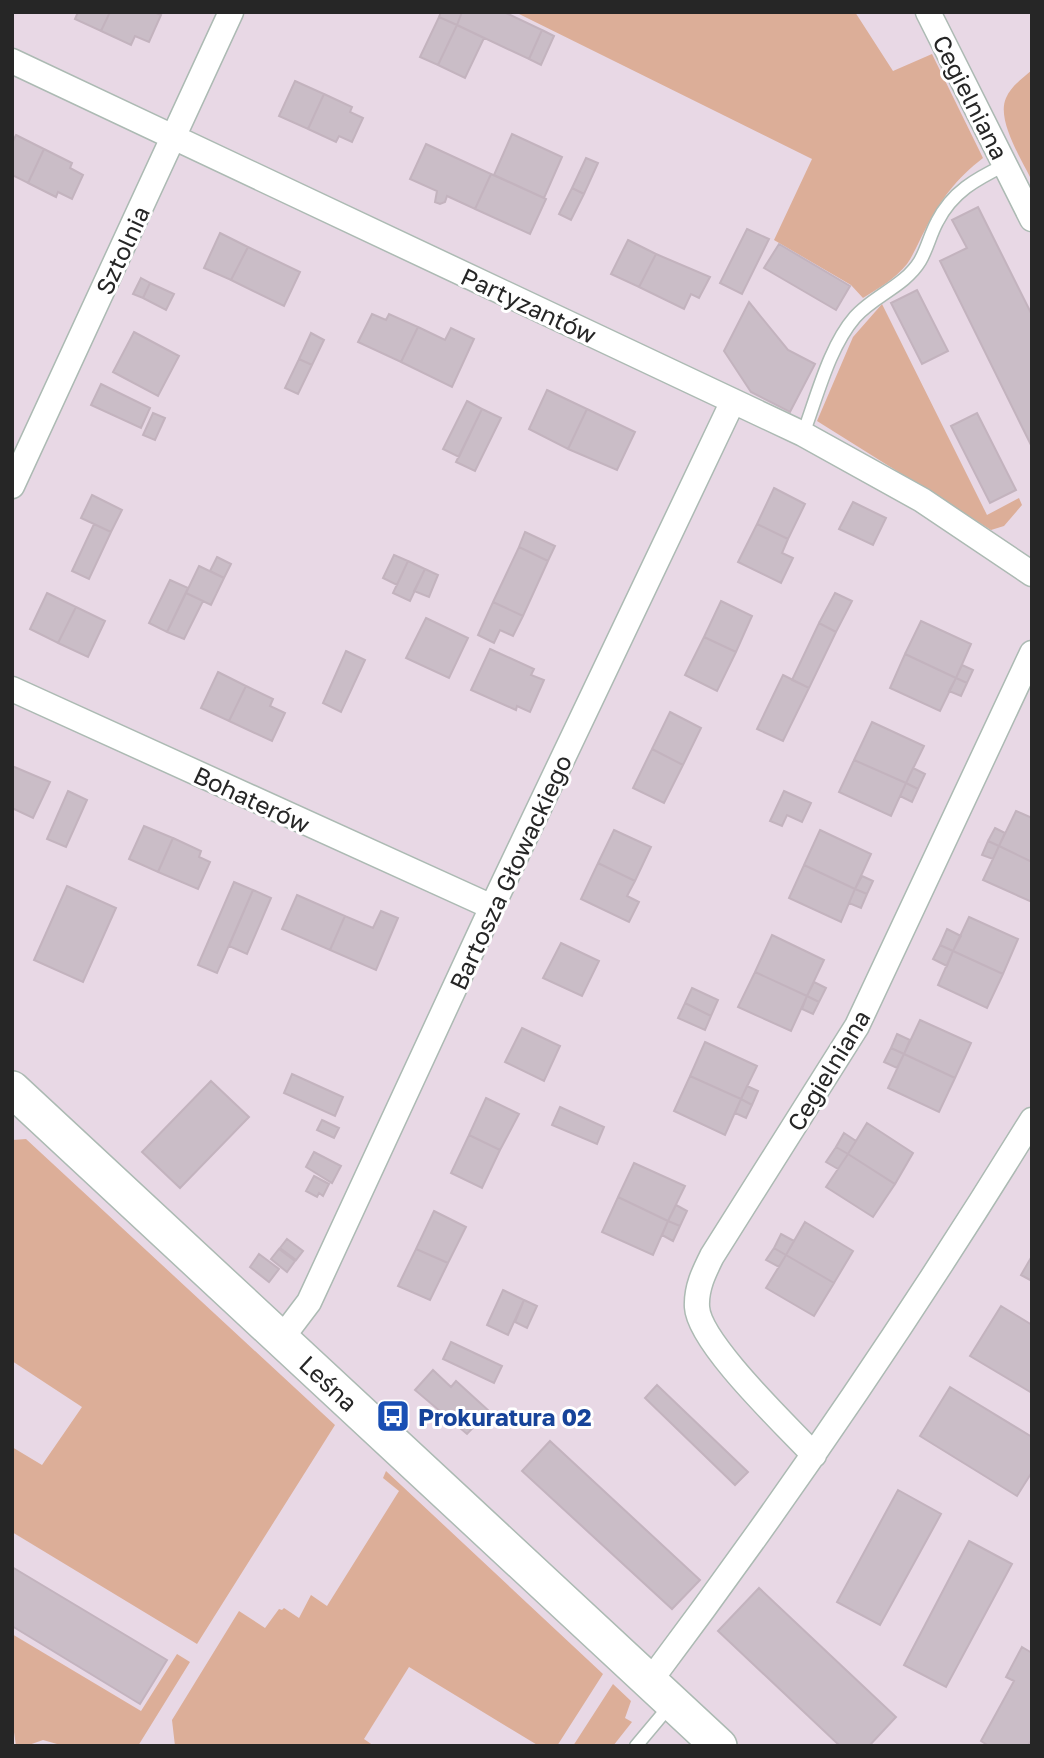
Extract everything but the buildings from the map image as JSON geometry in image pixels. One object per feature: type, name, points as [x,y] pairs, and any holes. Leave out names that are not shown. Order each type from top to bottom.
[{"type":"street","name":"Sztolnia","points":[[12,486],[231,12]]},
{"type":"street","name":"Cegielniana","points":[[928,12],[1032,219]]},
{"type":"street","name":"Partyzantów","points":[[12,61],[803,434],[922,500],[1032,574]]},
{"type":"street","name":"Bartosza Głowackiego","points":[[281,1339],[309,1302],[492,907],[733,401]]},
{"type":"street","name":"Cegielniana","points":[[814,1455],[726,1360],[702,1325],[697,1307],[699,1285],[712,1256],[857,1026],[1032,653]]},
{"type":"street","name":"Bohaterów","points":[[12,689],[492,907]]},
{"type":"street","name":"Leśna","points":[[13,1093],[719,1746]]},
{"type":"street","points":[[661,1692],[814,1455],[954,1246],[1032,1120]]},
{"type":"lane","points":[[803,434],[840,337],[856,316],[894,287],[919,263],[937,222],[961,188],[1005,165]]},
{"type":"lane","points":[[636,1746],[661,1692]]},
{"type":"shaded area","points":[[515,12],[855,12],[893,71],[932,54],[983,158],[943,199],[907,264],[892,279],[863,298],[851,285],[774,240],[812,159]]},
{"type":"shaded area","points":[[1032,70],[1032,181],[1007,128],[1004,107],[1011,90]]},
{"type":"shaded area","points":[[882,304],[987,515],[1019,498],[1022,505],[1004,526],[991,530],[817,421],[853,337]]},
{"type":"shaded area","points":[[26,1139],[335,1425],[197,1644],[12,1532],[12,1447],[42,1465],[82,1407],[12,1361],[12,1140]]},
{"type":"shaded area","points":[[386,1471],[603,1674],[557,1746],[539,1746],[409,1667],[364,1739],[374,1746],[175,1746],[172,1720],[239,1611],[265,1628],[279,1609],[284,1608],[299,1618],[311,1595],[327,1606],[399,1491],[383,1478]]},
{"type":"shaded area","points":[[12,1634],[141,1711],[177,1654],[190,1662],[138,1746],[64,1746],[43,1740],[26,1746],[16,1746],[12,1718]]},
{"type":"shaded area","points":[[613,1684],[631,1701],[625,1718],[632,1722],[613,1746],[573,1746]]},
{"type":"place","name":"Prokuratura 02","points":[[393,1416]]}]
